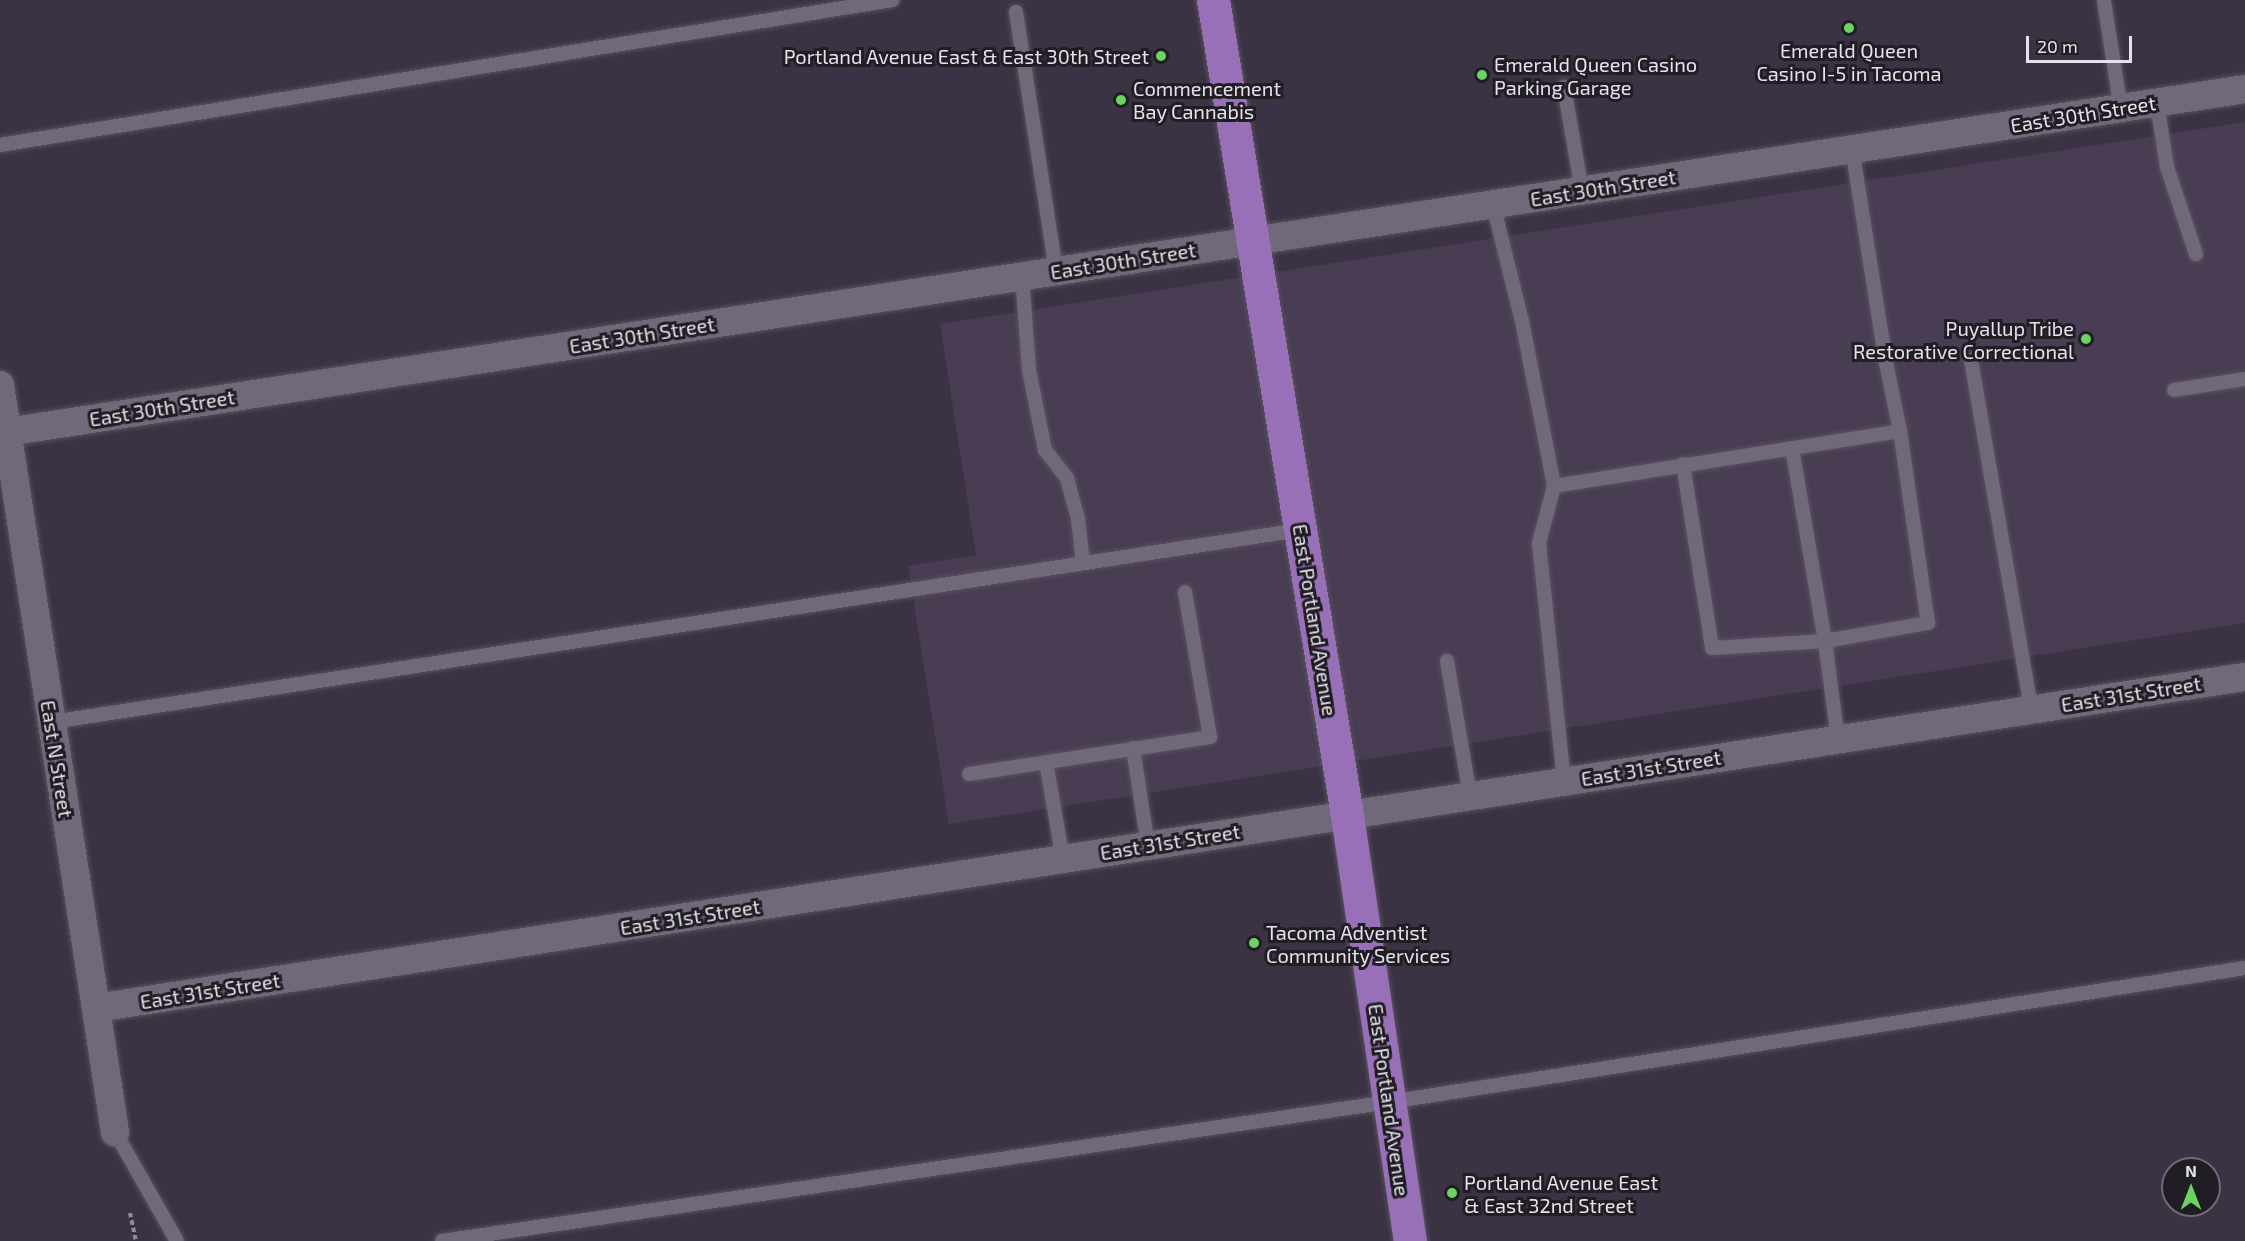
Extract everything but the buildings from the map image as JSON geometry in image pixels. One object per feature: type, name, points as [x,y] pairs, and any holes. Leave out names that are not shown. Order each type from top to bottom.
[{"type":"main road","name":"East Portland Avenue","points":[[1213,0],[1347,815],[1410,1241]]},
{"type":"street","name":"East 30th Street","points":[[4,432],[2245,89]]},
{"type":"street","name":"East N Street","points":[[0,385],[4,432],[52,722],[115,1132]]},
{"type":"street","name":"East 31st Street","points":[[96,1008],[2245,677]]},
{"type":"lane","points":[[0,144],[892,0]]},
{"type":"lane","points":[[2104,1],[2121,109]]},
{"type":"lane","points":[[1016,12],[1056,271]]},
{"type":"lane","points":[[1564,87],[1582,191]]},
{"type":"lane","points":[[2157,103],[2167,167],[2196,254]]},
{"type":"lane","points":[[1683,464],[1712,648],[1825,641],[1928,623],[1900,431],[1886,363],[1852,149]]},
{"type":"lane","points":[[1493,204],[1522,321],[1554,486],[1539,543],[1564,781]]},
{"type":"lane","points":[[1022,276],[1029,370],[1045,450],[1066,478],[1078,519],[1083,563]]},
{"type":"lane","points":[[1971,360],[2031,710]]},
{"type":"lane","points":[[2174,390],[2245,379]]},
{"type":"lane","points":[[1554,486],[1900,431]]},
{"type":"lane","points":[[1792,448],[1825,641],[1838,740]]},
{"type":"lane","points":[[52,722],[1300,530]]},
{"type":"lane","points":[[969,774],[1210,736],[1185,592]]},
{"type":"lane","points":[[1446,661],[1470,796]]},
{"type":"lane","points":[[1133,748],[1148,846]]},
{"type":"lane","points":[[1046,762],[1062,859]]},
{"type":"lane","points":[[442,1241],[1389,1102],[2245,968]]},
{"type":"lane","points":[[115,1132],[177,1241]]},
{"type":"shaded area","points":[[2245,122],[2245,623],[949,824],[908,566],[976,555],[940,324]]},
{"type":"place","name":"Emerald Queen Casino I-5 in Tacoma","points":[[1849,28]]},
{"type":"place","name":"Portland Avenue East & East 30th Street","points":[[1161,56]]},
{"type":"place","name":"Emerald Queen Casino Parking Garage","points":[[1482,75]]},
{"type":"place","name":"Commencement Bay Cannabis","points":[[1121,100]]},
{"type":"place","name":"Puyallup Tribe Restorative Correctional","points":[[2086,339]]},
{"type":"place","name":"Tacoma Adventist Community Services","points":[[1254,943]]},
{"type":"place","name":"Portland Avenue East & East 32nd Street","points":[[1452,1193]]}]
